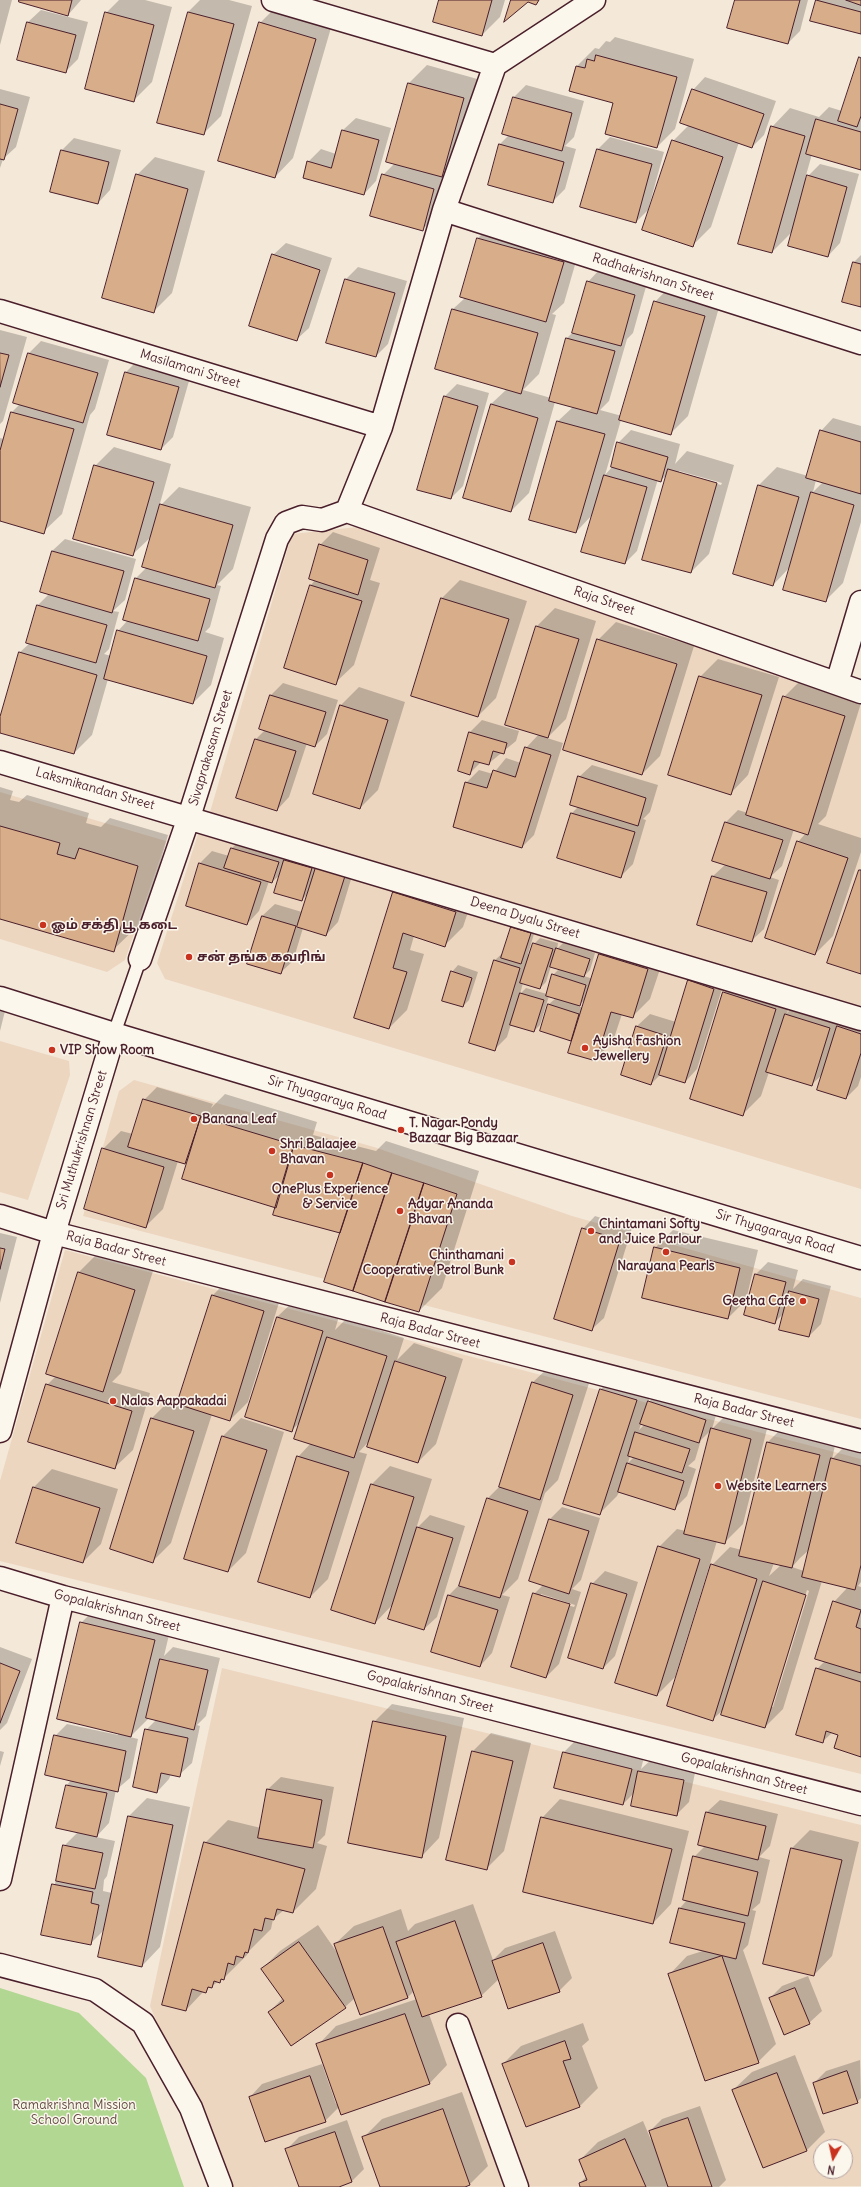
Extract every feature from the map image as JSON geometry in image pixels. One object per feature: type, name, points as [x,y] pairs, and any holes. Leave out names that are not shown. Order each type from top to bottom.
[{"type":"street","points":[[273,0],[495,65]]},
{"type":"street","points":[[347,511],[381,427],[444,210],[495,65],[594,0]]},
{"type":"street","name":"Radhakrishnan Street","points":[[444,210],[861,343]]},
{"type":"street","name":"Masilamani Street","points":[[0,311],[381,427]]},
{"type":"street","name":"Raja Street","points":[[347,511],[861,692]]},
{"type":"street","name":"Sivaprakasam Street","points":[[140,959],[189,817],[277,539],[286,523],[302,517],[322,520],[347,511]]},
{"type":"street","points":[[838,683],[861,602]]},
{"type":"street","name":"Laksmikandan Street","points":[[0,762],[189,817]]},
{"type":"street","name":"Deena Dyalu Street","points":[[189,817],[861,1019]]},
{"type":"street","name":"Sir Thyagaraya Road","points":[[0,998],[114,1034],[861,1258]]},
{"type":"street","name":"Sri Muthukrishnan Street","points":[[0,1430],[54,1233],[114,1034]]},
{"type":"street","name":"Raja Badar Street","points":[[0,1216],[54,1233],[861,1441]]},
{"type":"street","name":"Gopalakrishnan Street","points":[[0,1578],[63,1597],[861,1804]]},
{"type":"street","points":[[0,1879],[63,1597]]},
{"type":"street","points":[[0,1965],[95,1990],[143,2023],[191,2108],[221,2187]]},
{"type":"street","points":[[458,2025],[516,2187]]},
{"type":"lane","name":"Sivaprakasam Street","points":[[114,1034],[140,959]]},
{"type":"shaded area","points":[[376,525],[861,688],[861,1008],[210,812],[292,534]]},
{"type":"shaded area","points":[[0,792],[166,841],[125,960],[107,972],[0,939]]},
{"type":"shaded area","points":[[198,834],[861,1027],[861,1189],[165,979],[157,963]]},
{"type":"shaded area","points":[[0,1041],[69,1061],[70,1075],[28,1200],[0,1192]]},
{"type":"shaded area","points":[[134,1080],[374,1147],[572,1216],[861,1298],[861,1419],[83,1216],[119,1091]]},
{"type":"shaded area","points":[[65,1250],[861,1459],[861,1774],[0,1561],[0,1481]]},
{"type":"shaded area","points":[[222,1668],[861,1825],[861,2186],[227,2187],[150,2006]]},
{"type":"green space","name":"Ramakrishna Mission School Ground","points":[[0,1988],[79,2013],[146,2078],[184,2187],[0,2187]]},
{"type":"building","points":[[19,0],[72,0],[68,16],[19,2]]},
{"type":"building","points":[[439,0],[492,0],[482,36],[433,22]]},
{"type":"building","points":[[511,0],[539,0],[536,5],[528,2],[504,22]]},
{"type":"building","points":[[735,0],[800,0],[788,44],[727,28]]},
{"type":"building","points":[[816,0],[861,12],[861,34],[810,21]]},
{"type":"building","points":[[846,0],[861,0],[861,5]]},
{"type":"building","points":[[105,12],[154,25],[134,102],[85,89]]},
{"type":"building","points":[[188,12],[234,24],[204,135],[157,123]]},
{"type":"building","points":[[27,22],[76,35],[66,73],[17,60]]},
{"type":"building","points":[[259,22],[316,39],[275,178],[218,161]]},
{"type":"building","points":[[596,55],[677,77],[657,148],[605,134],[613,103],[569,91],[576,66],[585,68],[587,59],[594,61]]},
{"type":"building","points":[[859,57],[861,58],[861,116],[857,127],[838,121]]},
{"type":"building","points":[[408,83],[464,98],[442,177],[386,162]]},
{"type":"building","points":[[692,89],[764,114],[752,148],[680,123]]},
{"type":"building","points":[[513,97],[572,113],[562,151],[502,134]]},
{"type":"building","points":[[0,104],[18,109],[4,160],[0,159]]},
{"type":"building","points":[[816,119],[861,132],[861,170],[806,154]]},
{"type":"building","points":[[771,126],[805,136],[772,253],[738,244]]},
{"type":"building","points":[[342,130],[379,140],[364,195],[303,178],[307,161],[331,168]]},
{"type":"building","points":[[672,140],[723,157],[693,247],[642,230]]},
{"type":"building","points":[[499,144],[564,162],[553,203],[488,185]]},
{"type":"building","points":[[597,149],[652,164],[636,223],[580,207]]},
{"type":"building","points":[[61,150],[109,162],[98,204],[50,192]]},
{"type":"building","points":[[136,174],[188,189],[154,313],[102,298]]},
{"type":"building","points":[[382,174],[434,189],[423,231],[370,216]]},
{"type":"building","points":[[807,175],[847,187],[828,257],[788,246]]},
{"type":"building","points":[[477,238],[564,262],[546,322],[460,297]]},
{"type":"building","points":[[272,254],[320,270],[297,341],[249,326]]},
{"type":"building","points":[[853,262],[861,264],[861,307],[842,302]]},
{"type":"building","points":[[345,279],[395,293],[376,357],[326,343]]},
{"type":"building","points":[[587,281],[635,295],[621,346],[572,333]]},
{"type":"building","points":[[654,301],[705,316],[671,435],[619,420]]},
{"type":"building","points":[[452,309],[538,333],[521,394],[435,369]]},
{"type":"building","points":[[566,338],[615,351],[597,414],[549,401]]},
{"type":"building","points":[[0,353],[9,355],[0,387]]},
{"type":"building","points":[[28,353],[98,373],[83,423],[13,403]]},
{"type":"building","points":[[125,372],[179,387],[161,450],[107,435]]},
{"type":"building","points":[[444,396],[478,406],[451,499],[417,490]]},
{"type":"building","points":[[491,404],[538,418],[511,512],[463,498]]},
{"type":"building","points":[[11,412],[74,429],[44,534],[0,521],[0,451]]},
{"type":"building","points":[[557,421],[605,434],[576,533],[529,520]]},
{"type":"building","points":[[820,430],[861,442],[861,494],[806,478]]},
{"type":"building","points":[[617,442],[668,457],[661,482],[611,467]]},
{"type":"building","points":[[94,465],[154,482],[133,556],[73,539]]},
{"type":"building","points":[[668,469],[717,483],[691,573],[642,560]]},
{"type":"building","points":[[604,475],[647,487],[625,564],[581,552]]},
{"type":"building","points":[[758,485],[799,497],[773,586],[733,574]]},
{"type":"building","points":[[811,492],[854,505],[826,602],[783,590]]},
{"type":"building","points":[[160,504],[233,525],[215,588],[142,567]]},
{"type":"building","points":[[319,544],[368,560],[358,595],[309,579]]},
{"type":"building","points":[[52,551],[124,571],[112,613],[40,592]]},
{"type":"building","points":[[135,578],[210,599],[198,641],[123,620]]},
{"type":"building","points":[[310,585],[362,601],[336,685],[284,668]]},
{"type":"building","points":[[441,598],[509,619],[478,717],[411,696]]},
{"type":"building","points":[[37,605],[107,625],[96,663],[26,643]]},
{"type":"building","points":[[536,626],[579,639],[548,738],[505,725]]},
{"type":"building","points":[[117,630],[207,656],[193,704],[104,679]]},
{"type":"building","points":[[597,639],[677,664],[642,775],[563,750]]},
{"type":"building","points":[[19,652],[97,675],[74,754],[0,733],[0,717]]},
{"type":"building","points":[[699,676],[762,695],[731,795],[668,775]]},
{"type":"building","points":[[270,695],[326,712],[315,747],[259,729]]},
{"type":"building","points":[[783,696],[845,716],[808,835],[746,815]]},
{"type":"building","points":[[340,705],[388,720],[360,809],[313,794]]},
{"type":"building","points":[[469,732],[507,743],[504,754],[493,751],[489,765],[474,761],[470,775],[458,771]]},
{"type":"building","points":[[255,739],[296,751],[277,811],[236,798]]},
{"type":"building","points":[[525,747],[551,755],[522,848],[453,827],[465,782],[487,788],[493,770],[515,777]]},
{"type":"building","points":[[578,776],[646,798],[638,826],[570,805]]},
{"type":"building","points":[[571,813],[635,832],[621,878],[557,858]]},
{"type":"building","points":[[725,822],[783,840],[770,879],[712,861]]},
{"type":"building","points":[[0,826],[60,843],[57,854],[75,859],[79,848],[138,866],[114,952],[0,919]]},
{"type":"building","points":[[797,841],[848,858],[815,955],[765,938]]},
{"type":"building","points":[[231,848],[279,862],[272,883],[224,868]]},
{"type":"building","points":[[284,860],[312,868],[302,901],[274,893]]},
{"type":"building","points":[[199,863],[261,882],[247,925],[186,906]]},
{"type":"building","points":[[316,867],[345,876],[326,936],[297,927]]},
{"type":"building","points":[[859,870],[861,870],[861,974],[827,963]]},
{"type":"building","points":[[712,876],[767,892],[752,942],[697,925]]},
{"type":"building","points":[[393,892],[456,912],[445,947],[403,933],[393,968],[407,972],[389,1029],[354,1018]]},
{"type":"building","points":[[262,916],[296,926],[281,974],[247,964]]},
{"type":"building","points":[[511,927],[531,933],[521,964],[501,958]]},
{"type":"building","points":[[533,943],[553,949],[540,989],[520,983]]},
{"type":"building","points":[[556,948],[590,959],[584,977],[550,967]]},
{"type":"building","points":[[599,954],[648,969],[633,1018],[611,1012],[596,1061],[568,1053]]},
{"type":"building","points":[[494,960],[520,968],[495,1051],[469,1043]]},
{"type":"building","points":[[451,971],[472,978],[463,1007],[442,1001]]},
{"type":"building","points":[[552,974],[586,985],[580,1006],[546,996]]},
{"type":"building","points":[[688,980],[714,989],[685,1083],[659,1075]]},
{"type":"building","points":[[723,992],[776,1009],[743,1116],[690,1099]]},
{"type":"building","points":[[520,993],[544,1000],[534,1032],[510,1025]]},
{"type":"building","points":[[548,1004],[579,1014],[571,1041],[540,1031]]},
{"type":"building","points":[[785,1014],[830,1028],[812,1086],[766,1072]]},
{"type":"building","points":[[636,1026],[667,1036],[651,1085],[621,1075]]},
{"type":"building","points":[[837,1026],[861,1034],[861,1053],[846,1099],[817,1090]]},
{"type":"building","points":[[143,1099],[201,1116],[185,1164],[128,1147]]},
{"type":"building","points":[[201,1117],[294,1145],[276,1208],[182,1179]]},
{"type":"building","points":[[294,1145],[363,1163],[340,1233],[273,1215]]},
{"type":"building","points":[[102,1148],[164,1167],[146,1228],[84,1209]]},
{"type":"building","points":[[363,1163],[392,1173],[353,1291],[324,1282]]},
{"type":"building","points":[[392,1173],[424,1183],[385,1302],[353,1291]]},
{"type":"building","points":[[424,1183],[457,1194],[419,1312],[385,1302]]},
{"type":"building","points":[[582,1228],[620,1240],[592,1331],[554,1319]]},
{"type":"building","points":[[654,1247],[740,1268],[728,1319],[642,1298]]},
{"type":"building","points":[[0,1248],[5,1249],[0,1269]]},
{"type":"building","points":[[78,1272],[135,1290],[103,1392],[46,1374]]},
{"type":"building","points":[[755,1274],[786,1282],[775,1324],[744,1315]]},
{"type":"building","points":[[789,1291],[819,1299],[809,1337],[779,1330]]},
{"type":"building","points":[[212,1295],[264,1311],[230,1421],[177,1404]]},
{"type":"building","points":[[277,1317],[323,1331],[292,1432],[245,1417]]},
{"type":"building","points":[[327,1337],[387,1356],[354,1458],[294,1439]]},
{"type":"building","points":[[395,1361],[446,1377],[418,1463],[367,1447]]},
{"type":"building","points":[[532,1382],[573,1395],[540,1500],[499,1487]]},
{"type":"building","points":[[46,1384],[132,1411],[115,1469],[28,1442]]},
{"type":"building","points":[[600,1389],[637,1400],[600,1515],[563,1504]]},
{"type":"building","points":[[648,1401],[706,1420],[699,1443],[640,1424]]},
{"type":"building","points":[[151,1418],[194,1431],[153,1563],[110,1549]]},
{"type":"building","name":"Website Learners","points":[[711,1428],[751,1439],[725,1544],[684,1534]]},
{"type":"building","points":[[635,1432],[690,1449],[682,1473],[628,1456]]},
{"type":"building","points":[[222,1436],[267,1450],[228,1572],[184,1559]]},
{"type":"building","points":[[767,1442],[820,1455],[792,1568],[739,1556]]},
{"type":"building","points":[[297,1456],[349,1472],[310,1598],[258,1582]]},
{"type":"building","points":[[831,1458],[861,1466],[861,1565],[855,1590],[802,1577]]},
{"type":"building","points":[[627,1463],[684,1481],[675,1510],[618,1492]]},
{"type":"building","points":[[371,1484],[414,1497],[375,1624],[331,1610]]},
{"type":"building","points":[[33,1487],[100,1508],[83,1563],[16,1543]]},
{"type":"building","points":[[487,1498],[528,1511],[500,1598],[459,1586]]},
{"type":"building","points":[[549,1519],[589,1531],[569,1594],[529,1581]]},
{"type":"building","points":[[417,1527],[453,1538],[424,1630],[388,1619]]},
{"type":"building","points":[[658,1546],[700,1559],[657,1696],[615,1683]]},
{"type":"building","points":[[711,1564],[757,1579],[713,1721],[667,1706]]},
{"type":"building","points":[[763,1581],[806,1595],[765,1728],[721,1715]]},
{"type":"building","points":[[591,1583],[627,1594],[603,1669],[568,1658]]},
{"type":"building","points":[[533,1593],[570,1604],[546,1678],[511,1667]]},
{"type":"building","points":[[448,1595],[498,1610],[480,1667],[431,1652]]},
{"type":"building","points":[[833,1601],[861,1610],[856,1627],[861,1629],[861,1673],[815,1659]]},
{"type":"building","points":[[80,1622],[155,1640],[131,1737],[57,1719]]},
{"type":"building","points":[[160,1659],[208,1670],[194,1730],[146,1718]]},
{"type":"building","points":[[0,1663],[20,1671],[0,1723]]},
{"type":"building","points":[[816,1668],[861,1682],[861,1757],[834,1748],[838,1735],[826,1731],[823,1743],[796,1735]]},
{"type":"building","points":[[373,1721],[446,1736],[422,1858],[348,1843]]},
{"type":"building","points":[[145,1729],[188,1738],[180,1777],[161,1773],[157,1793],[133,1787]]},
{"type":"building","points":[[54,1735],[126,1751],[118,1792],[45,1775]]},
{"type":"building","points":[[472,1751],[513,1761],[487,1870],[446,1860]]},
{"type":"building","points":[[563,1752],[632,1769],[623,1805],[554,1788]]},
{"type":"building","points":[[638,1771],[684,1780],[677,1816],[631,1806]]},
{"type":"building","points":[[66,1785],[107,1793],[97,1837],[56,1828]]},
{"type":"building","points":[[267,1789],[322,1800],[313,1848],[258,1838]]},
{"type":"building","points":[[706,1812],[766,1826],[758,1860],[698,1845]]},
{"type":"building","points":[[128,1816],[173,1825],[142,1967],[98,1957]]},
{"type":"building","points":[[541,1817],[672,1849],[653,1924],[523,1892]]},
{"type":"building","points":[[204,1842],[305,1869],[293,1913],[277,1909],[274,1920],[265,1918],[262,1931],[254,1929],[248,1953],[245,1952],[243,1958],[236,1956],[234,1965],[228,1963],[224,1980],[221,1979],[220,1983],[214,1981],[212,1988],[208,1987],[206,1993],[192,1989],[186,2011],[162,2005]]},
{"type":"building","points":[[63,1845],[103,1853],[95,1889],[56,1881]]},
{"type":"building","points":[[791,1848],[842,1860],[814,1976],[763,1964]]},
{"type":"building","points":[[693,1856],[758,1872],[748,1916],[683,1900]]},
{"type":"building","points":[[52,1884],[93,1892],[91,1903],[99,1905],[91,1945],[41,1935]]},
{"type":"building","points":[[679,1908],[745,1923],[736,1959],[670,1943]]},
{"type":"building","points":[[455,1921],[482,1997],[422,2017],[396,1942]]},
{"type":"building","points":[[383,1927],[408,1998],[360,2015],[334,1944]]},
{"type":"building","points":[[299,1942],[346,2008],[291,2046],[268,2012],[284,2001],[261,1969]]},
{"type":"building","points":[[543,1943],[560,1992],[508,2009],[492,1961]]},
{"type":"building","points":[[722,1956],[759,2063],[705,2081],[668,1974]]},
{"type":"building","points":[[795,1988],[810,2024],[784,2035],[769,1998]]},
{"type":"building","points":[[405,2014],[430,2084],[341,2115],[316,2044]]},
{"type":"building","points":[[565,2041],[571,2059],[563,2061],[580,2107],[526,2127],[502,2064]]},
{"type":"building","points":[[847,2071],[858,2103],[823,2114],[813,2083]]},
{"type":"building","points":[[777,2073],[807,2151],[763,2168],[732,2090]]},
{"type":"building","points":[[310,2076],[326,2122],[265,2142],[249,2097]]},
{"type":"building","points":[[443,2109],[470,2185],[465,2187],[380,2187],[362,2137]]},
{"type":"building","points":[[688,2118],[712,2187],[668,2187],[649,2131]]},
{"type":"building","points":[[335,2132],[352,2182],[339,2187],[299,2187],[285,2149]]},
{"type":"building","points":[[625,2139],[646,2187],[580,2187],[579,2183],[587,2180],[579,2160]]},
{"type":"place","name":"ஓம் சக்தி பூ கடை","points":[[43,925]]},
{"type":"place","name":"சன் தங்க கவரிங்","points":[[189,957]]},
{"type":"place","name":"Ayisha Fashion Jewellery","points":[[585,1048]]},
{"type":"place","name":"VIP Show Room","points":[[52,1050]]},
{"type":"place","name":"Banana Leaf","points":[[194,1119]]},
{"type":"place","name":"T. Nagar Pondy Bazaar Big Bazaar","points":[[401,1130]]},
{"type":"place","name":"Shri Balaajee Bhavan","points":[[272,1151]]},
{"type":"place","name":"OnePlus Experience & Service","points":[[330,1175]]},
{"type":"place","name":"Adyar Ananda Bhavan","points":[[400,1211]]},
{"type":"place","name":"Chintamani Softy and Juice Parlour","points":[[591,1231]]},
{"type":"place","name":"Narayana Pearls","points":[[666,1252]]},
{"type":"place","name":"Chinthamani Cooperative Petrol Bunk","points":[[512,1262]]},
{"type":"place","name":"Geetha Cafe","points":[[803,1301]]},
{"type":"place","name":"Nalas Aappakadai","points":[[113,1401]]},
{"type":"place","name":"Website Learners","points":[[718,1486]]}]
